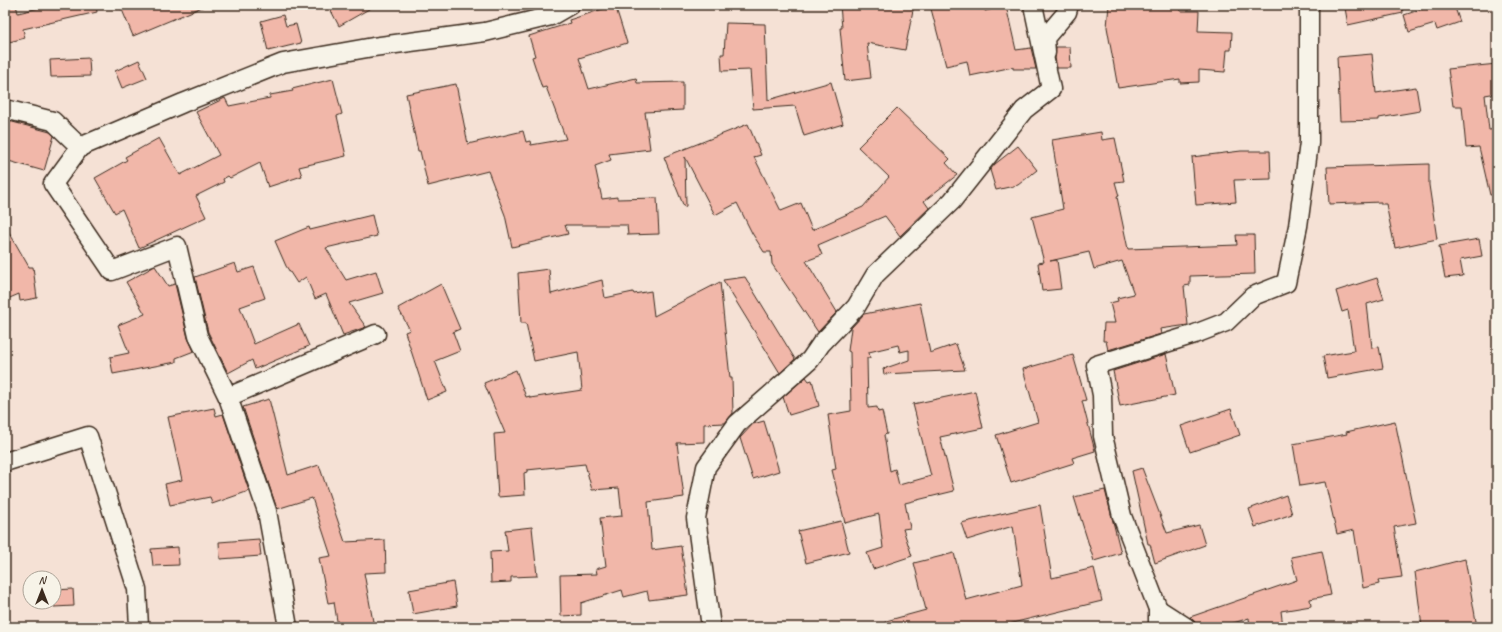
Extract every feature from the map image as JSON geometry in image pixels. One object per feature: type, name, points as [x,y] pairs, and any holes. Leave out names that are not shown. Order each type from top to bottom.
[{"type":"street","points":[[288,627],[267,511],[228,397],[198,336],[177,246],[112,271],[53,184],[80,147],[283,62],[485,32],[551,16],[570,5]]},
{"type":"street","points":[[711,627],[696,518],[706,467],[737,424],[810,360],[821,344],[856,307],[875,275],[952,201],[1024,110],[1051,89],[1033,5]]},
{"type":"street","points":[[1049,84],[1045,38],[1067,12],[1069,5]]},
{"type":"street","points":[[1158,627],[1158,609],[1122,516],[1103,436],[1102,395],[1096,365],[1195,334],[1226,322],[1253,296],[1286,283],[1298,226],[1309,144],[1310,5]]},
{"type":"street","points":[[5,109],[53,121],[80,147]]},
{"type":"street","points":[[228,397],[376,334]]},
{"type":"street","points":[[5,462],[88,436],[136,589],[140,627]]},
{"type":"street","points":[[1158,609],[1186,627]]},
{"type":"building","points":[[5,5],[16,5],[18,13],[52,5],[96,5],[97,12],[23,29],[25,38],[5,43]]},
{"type":"building","points":[[120,5],[207,5],[133,36]]},
{"type":"building","points":[[328,5],[376,5],[339,26]]},
{"type":"building","points":[[615,5],[627,43],[579,58],[589,89],[636,78],[637,83],[683,82],[683,110],[645,112],[650,149],[609,154],[611,160],[595,166],[602,199],[617,197],[617,199],[657,198],[659,234],[628,235],[627,225],[565,225],[568,234],[512,247],[505,215],[488,171],[428,186],[420,151],[418,151],[406,94],[456,84],[468,144],[523,131],[526,142],[530,141],[531,145],[566,139],[546,87],[542,88],[532,57],[535,56],[529,36],[570,23],[569,20]]},
{"type":"building","points":[[840,5],[914,5],[905,50],[867,43],[871,78],[845,81],[840,28],[842,28]]},
{"type":"building","points":[[930,5],[982,5],[985,11],[1006,6],[1016,50],[1031,48],[1036,69],[1013,69],[1013,67],[970,76],[967,61],[946,66]]},
{"type":"building","points":[[1109,5],[1180,7],[1180,11],[1199,11],[1198,31],[1232,32],[1231,50],[1227,50],[1225,72],[1199,70],[1199,82],[1180,83],[1180,79],[1118,88],[1107,27]]},
{"type":"building","points":[[1358,5],[1402,5],[1403,13],[1348,25],[1345,8]]},
{"type":"building","points":[[1434,5],[1454,5],[1460,22],[1437,30],[1435,24],[1409,32],[1404,15]]},
{"type":"building","points":[[283,15],[286,26],[296,24],[301,43],[268,51],[261,21]]},
{"type":"building","points":[[726,23],[765,24],[768,100],[831,82],[843,124],[804,136],[795,106],[753,109],[750,70],[722,71],[721,54],[724,54]]},
{"type":"building","points":[[1056,47],[1070,47],[1071,68],[1057,68],[1055,58]]},
{"type":"building","points":[[1372,54],[1376,93],[1416,87],[1420,111],[1379,118],[1379,120],[1340,121],[1337,57]]},
{"type":"building","points":[[89,58],[90,76],[51,77],[50,60]]},
{"type":"building","points":[[139,60],[147,78],[122,88],[115,71]]},
{"type":"building","points":[[1497,64],[1497,93],[1485,95],[1489,130],[1497,129],[1497,194],[1490,195],[1479,147],[1466,148],[1462,106],[1453,106],[1448,69]]},
{"type":"building","points":[[333,79],[342,114],[337,116],[346,156],[299,167],[302,176],[268,187],[260,163],[230,178],[228,176],[223,179],[224,182],[196,196],[206,217],[139,248],[122,209],[115,213],[95,178],[127,160],[125,157],[159,138],[180,175],[219,155],[196,112],[225,98],[229,106],[270,98],[270,95],[293,91],[292,89]]},
{"type":"building","points":[[897,108],[950,159],[946,163],[957,175],[924,201],[929,208],[900,236],[885,216],[818,245],[822,255],[806,261],[837,312],[818,332],[772,264],[771,252],[764,252],[752,233],[737,203],[715,215],[685,157],[686,206],[684,207],[664,157],[748,124],[761,155],[754,157],[781,211],[801,203],[812,230],[863,207],[889,177],[858,147]]},
{"type":"building","points":[[5,120],[50,132],[54,136],[44,171],[5,160]]},
{"type":"building","points":[[1101,132],[1102,140],[1115,138],[1124,181],[1115,182],[1119,196],[1117,197],[1128,249],[1237,245],[1236,235],[1254,235],[1255,274],[1190,276],[1190,285],[1184,286],[1188,325],[1160,329],[1161,334],[1108,350],[1106,341],[1103,341],[1104,323],[1115,323],[1110,303],[1118,301],[1117,298],[1134,294],[1122,261],[1094,269],[1089,252],[1050,261],[1057,260],[1061,289],[1042,291],[1038,263],[1044,262],[1032,217],[1063,209],[1052,140]]},
{"type":"building","points":[[1018,146],[1037,170],[1018,185],[996,190],[990,170],[995,164]]},
{"type":"building","points":[[1241,151],[1270,151],[1271,179],[1234,180],[1236,202],[1196,205],[1192,157]]},
{"type":"building","points":[[1429,164],[1429,185],[1437,239],[1395,248],[1386,204],[1381,204],[1381,202],[1329,204],[1327,167]]},
{"type":"building","points":[[372,215],[377,236],[326,248],[346,280],[376,271],[383,293],[349,303],[366,327],[343,335],[326,294],[315,299],[306,277],[297,283],[286,266],[275,241],[309,227],[310,230]]},
{"type":"building","points":[[5,225],[29,267],[33,267],[37,298],[20,301],[19,294],[5,300]]},
{"type":"building","points":[[1479,239],[1482,256],[1460,260],[1463,276],[1445,278],[1439,246]]},
{"type":"building","points":[[235,263],[238,272],[254,267],[265,298],[240,307],[254,344],[299,324],[309,346],[255,369],[252,360],[228,373],[208,332],[195,277]]},
{"type":"building","points":[[155,266],[168,286],[175,284],[188,338],[194,351],[176,358],[176,362],[113,374],[110,357],[129,353],[118,325],[145,314],[126,282]]},
{"type":"building","points":[[549,269],[551,294],[602,280],[605,298],[633,292],[634,294],[651,291],[654,316],[720,282],[730,378],[732,378],[733,413],[725,423],[704,424],[704,442],[677,443],[684,497],[648,502],[652,550],[681,546],[688,595],[649,600],[647,591],[624,597],[622,590],[581,603],[581,615],[561,616],[560,575],[597,574],[596,569],[606,566],[600,518],[622,516],[619,488],[592,490],[585,464],[527,470],[527,472],[524,473],[525,495],[498,497],[494,434],[505,433],[484,383],[516,370],[526,397],[530,396],[530,398],[582,390],[578,352],[534,361],[526,323],[521,323],[518,273]]},
{"type":"building","points":[[745,277],[795,359],[780,373],[723,280]]},
{"type":"building","points":[[1377,278],[1384,299],[1367,304],[1372,348],[1379,347],[1383,368],[1327,378],[1323,356],[1354,351],[1348,310],[1342,312],[1336,291]]},
{"type":"building","points":[[441,284],[460,329],[453,332],[460,351],[435,361],[447,392],[427,400],[405,332],[410,330],[398,308]]},
{"type":"building","points":[[920,303],[930,353],[956,344],[965,370],[884,374],[883,369],[909,360],[909,350],[900,352],[898,345],[869,352],[870,358],[867,358],[868,408],[877,407],[878,412],[882,411],[887,434],[884,435],[890,471],[895,469],[899,485],[931,476],[913,404],[975,391],[983,428],[940,437],[954,491],[905,503],[910,528],[903,529],[912,556],[873,569],[867,553],[883,548],[879,514],[845,523],[832,470],[836,469],[828,415],[851,411],[850,352],[848,351],[851,328],[864,314]]},
{"type":"building","points":[[1166,354],[1175,395],[1120,406],[1113,371]]},
{"type":"building","points":[[1073,355],[1086,400],[1082,401],[1095,451],[1072,458],[1074,463],[1011,483],[996,435],[1038,422],[1023,369]]},
{"type":"building","points":[[806,377],[809,381],[812,380],[819,406],[789,415],[783,397]]},
{"type":"building","points":[[269,399],[288,475],[319,465],[345,542],[385,540],[386,572],[364,573],[374,627],[338,627],[334,602],[328,603],[319,558],[331,556],[312,498],[277,509],[243,407]]},
{"type":"building","points":[[214,408],[216,416],[223,414],[249,491],[212,504],[210,497],[170,505],[165,484],[182,480],[168,417]]},
{"type":"building","points":[[1231,409],[1240,435],[1190,452],[1181,426]]},
{"type":"building","points":[[764,421],[779,471],[753,479],[740,438],[753,424]]},
{"type":"building","points":[[1395,421],[1416,523],[1394,527],[1402,577],[1378,580],[1379,584],[1363,588],[1354,530],[1337,534],[1325,482],[1300,486],[1293,444],[1347,434],[1346,432]]},
{"type":"building","points":[[1142,468],[1167,533],[1199,525],[1205,545],[1155,563],[1150,544],[1148,544],[1132,471]]},
{"type":"building","points":[[1105,490],[1121,553],[1094,561],[1074,497]]},
{"type":"building","points":[[1286,495],[1292,514],[1255,527],[1249,509]]},
{"type":"building","points":[[1040,505],[1052,578],[1094,568],[1102,601],[996,627],[886,627],[886,621],[926,610],[914,563],[954,553],[966,600],[1022,585],[1013,526],[967,540],[961,523]]},
{"type":"building","points":[[841,521],[849,552],[806,563],[798,531]]},
{"type":"building","points":[[532,527],[537,576],[511,577],[511,582],[491,583],[490,552],[508,551],[505,530]]},
{"type":"building","points":[[259,539],[261,556],[220,559],[219,542]]},
{"type":"building","points":[[178,547],[179,565],[153,566],[151,549]]},
{"type":"building","points":[[1322,551],[1331,595],[1310,599],[1311,606],[1281,611],[1283,627],[1250,627],[1249,618],[1221,627],[1196,627],[1195,622],[1190,617],[1297,580],[1291,557]]},
{"type":"building","points":[[1465,559],[1477,627],[1422,627],[1415,572]]},
{"type":"building","points":[[453,582],[457,606],[413,614],[409,590]]},
{"type":"building","points":[[73,589],[74,606],[62,607],[62,590]]}]
